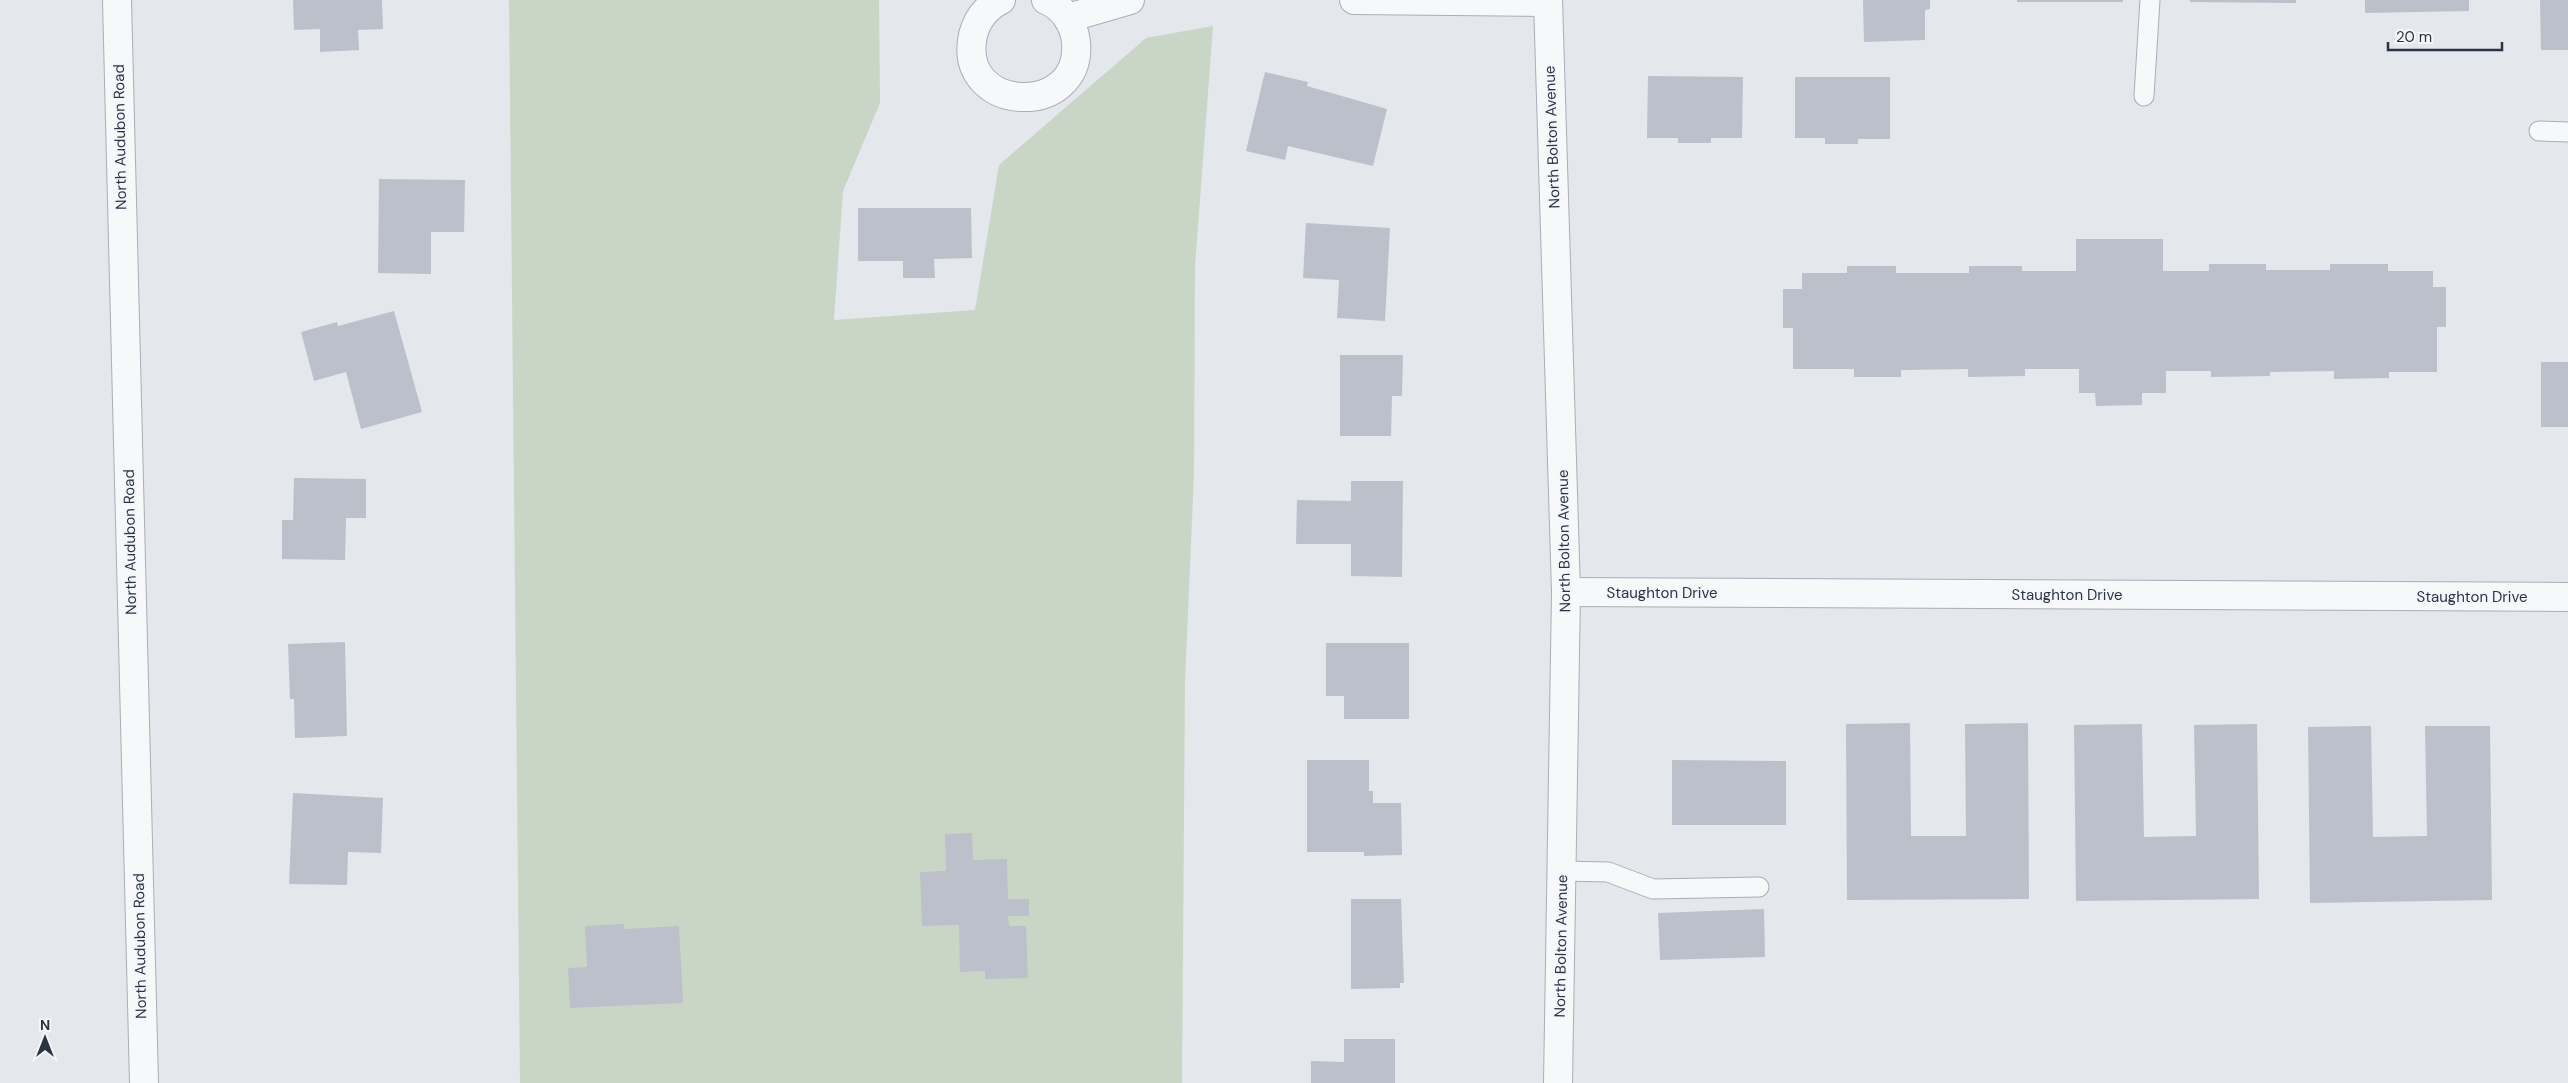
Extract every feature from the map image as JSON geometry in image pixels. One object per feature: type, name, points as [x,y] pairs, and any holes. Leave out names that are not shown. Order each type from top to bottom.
[{"type":"street","name":"North Audubon Road","points":[[117,0],[144,1083]]},
{"type":"street","points":[[1001,0],[986,11],[979,20],[972,42],[972,54],[978,71],[991,87],[1002,94],[1015,98],[1028,98],[1054,90],[1071,69],[1076,43],[1068,18],[1060,9],[1046,0]]},
{"type":"street","points":[[1068,18],[1130,0]]},
{"type":"street","points":[[1354,0],[1548,1]]},
{"type":"street","name":"North Bolton Avenue","points":[[1548,1],[1566,592],[1558,1083]]},
{"type":"street","name":"Staughton Drive","points":[[1566,592],[2568,597]]},
{"type":"lane","points":[[2144,96],[2150,0]]},
{"type":"lane","points":[[2539,131],[2568,132]]},
{"type":"lane","points":[[1562,871],[1608,872],[1653,889],[1758,887]]},
{"type":"green space","points":[[509,0],[879,0],[880,103],[843,191],[834,320],[975,310],[999,165],[1146,38],[1213,26],[1195,266],[1194,474],[1185,682],[1182,1083],[520,1083]]},
{"type":"building","points":[[293,0],[382,0],[383,29],[358,30],[359,50],[320,52],[320,29],[294,30]]},
{"type":"building","points":[[1863,0],[1930,0],[1930,9],[1925,10],[1925,40],[1864,42]]},
{"type":"building","points":[[2017,0],[2123,0],[2123,2],[2017,2]]},
{"type":"building","points":[[2190,0],[2296,0],[2296,3],[2190,2]]},
{"type":"building","points":[[2365,0],[2469,0],[2469,11],[2365,13]]},
{"type":"building","points":[[2540,0],[2568,0],[2568,50],[2541,50]]},
{"type":"building","points":[[1265,72],[1308,82],[1307,86],[1387,109],[1373,166],[1288,146],[1285,160],[1246,151]]},
{"type":"building","points":[[1648,76],[1743,77],[1742,138],[1711,138],[1711,143],[1678,143],[1678,138],[1647,138]]},
{"type":"building","points":[[1795,77],[1890,77],[1890,139],[1858,139],[1858,144],[1825,144],[1825,138],[1795,138]]},
{"type":"building","points":[[379,179],[465,180],[464,232],[431,232],[431,274],[378,273]]},
{"type":"building","points":[[858,208],[971,208],[972,258],[934,259],[935,278],[903,278],[903,261],[858,261]]},
{"type":"building","points":[[1306,223],[1390,228],[1385,321],[1337,318],[1339,280],[1303,278]]},
{"type":"building","points":[[2076,239],[2163,239],[2163,271],[2209,271],[2209,264],[2266,264],[2266,270],[2330,270],[2330,264],[2388,264],[2388,271],[2433,271],[2433,287],[2446,287],[2446,327],[2437,327],[2437,372],[2389,372],[2389,378],[2334,379],[2334,371],[2270,372],[2270,376],[2211,377],[2211,371],[2166,371],[2166,393],[2142,393],[2142,405],[2096,406],[2095,393],[2079,393],[2079,369],[2025,369],[2025,376],[1968,377],[1968,369],[1901,370],[1901,377],[1854,377],[1854,369],[1793,369],[1793,328],[1783,328],[1783,289],[1802,289],[1802,273],[1847,273],[1847,266],[1896,266],[1896,273],[1969,273],[1969,266],[2022,266],[2022,271],[2076,271]]},
{"type":"building","points":[[394,311],[422,412],[361,429],[346,372],[314,381],[301,332],[337,322],[338,326]]},
{"type":"building","points":[[1340,355],[1403,355],[1402,396],[1392,396],[1391,436],[1340,436]]},
{"type":"building","points":[[2541,362],[2568,362],[2568,427],[2541,427]]},
{"type":"building","points":[[294,478],[366,479],[366,518],[346,518],[345,560],[282,559],[282,520],[293,520]]},
{"type":"building","points":[[1351,481],[1403,481],[1402,577],[1351,576],[1351,544],[1296,544],[1297,500],[1351,501]]},
{"type":"building","points":[[345,642],[347,736],[295,738],[294,699],[290,699],[288,644]]},
{"type":"building","points":[[1326,643],[1409,643],[1409,719],[1344,719],[1344,696],[1326,696]]},
{"type":"building","points":[[1910,723],[1911,836],[1966,836],[1965,724],[2028,723],[2029,899],[1847,900],[1846,724]]},
{"type":"building","points":[[2142,724],[2144,837],[2196,836],[2194,725],[2257,724],[2259,899],[2076,901],[2074,725]]},
{"type":"building","points":[[2371,726],[2373,837],[2427,836],[2425,726],[2490,726],[2492,900],[2310,903],[2308,727]]},
{"type":"building","points":[[1307,760],[1369,760],[1369,791],[1373,791],[1373,803],[1401,803],[1402,855],[1364,856],[1364,852],[1307,852]]},
{"type":"building","points":[[1672,760],[1786,761],[1786,825],[1672,825]]},
{"type":"building","points":[[293,793],[383,798],[381,853],[348,852],[347,885],[289,884]]},
{"type":"building","points":[[972,833],[973,860],[1007,859],[1008,899],[1029,899],[1029,916],[1008,916],[1009,926],[1026,926],[1028,978],[985,979],[985,971],[960,972],[959,925],[922,926],[920,872],[946,871],[945,834]]},
{"type":"building","points":[[1351,899],[1401,899],[1404,983],[1400,983],[1400,988],[1351,989]]},
{"type":"building","points":[[1764,909],[1765,957],[1660,960],[1658,913]]},
{"type":"building","points":[[624,924],[624,929],[679,926],[683,1003],[570,1008],[568,968],[587,967],[585,926]]},
{"type":"building","points":[[1344,1039],[1395,1039],[1395,1083],[1311,1083],[1311,1061],[1344,1062]]}]
